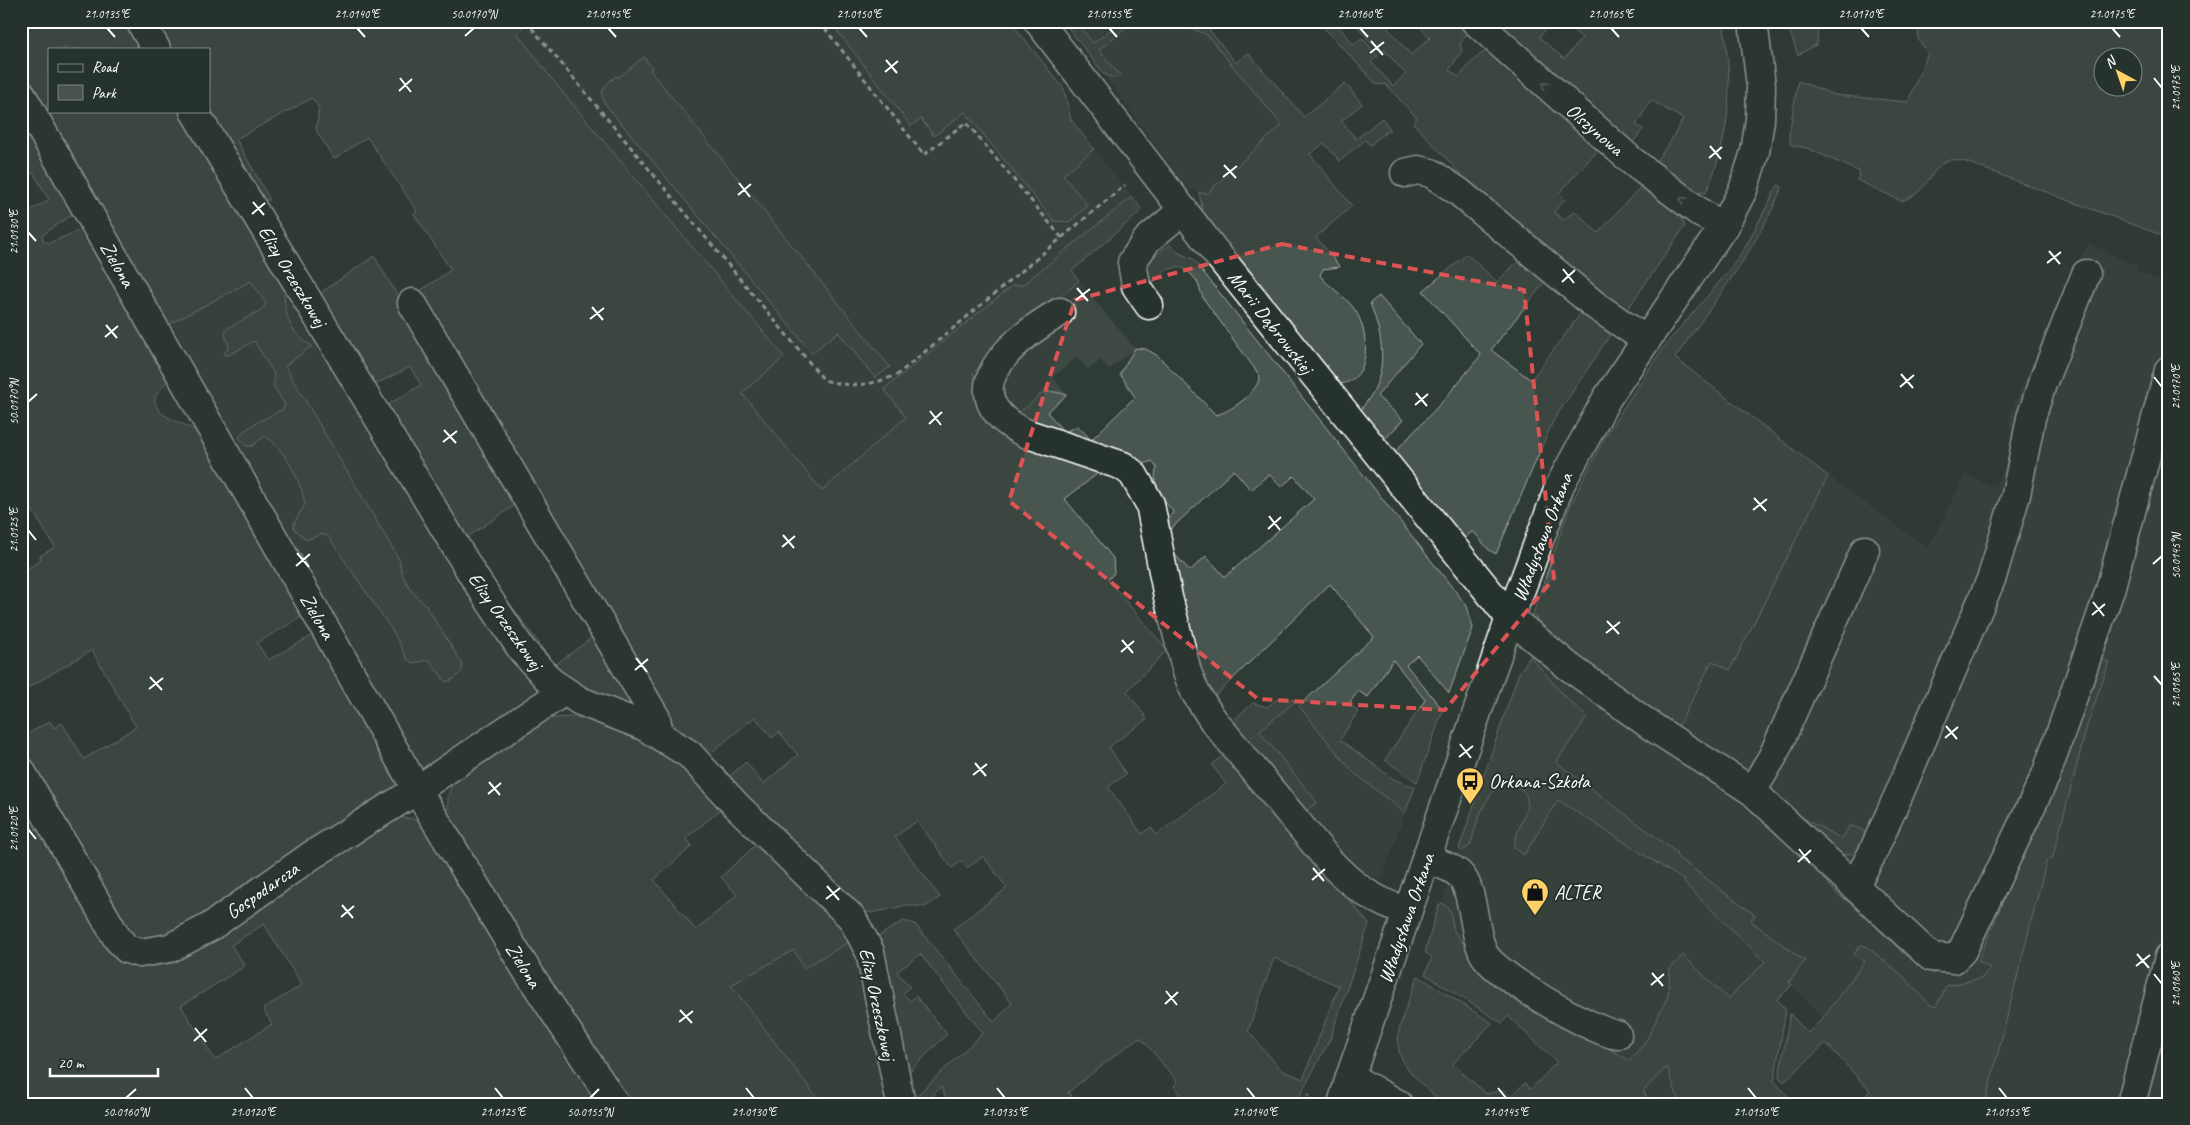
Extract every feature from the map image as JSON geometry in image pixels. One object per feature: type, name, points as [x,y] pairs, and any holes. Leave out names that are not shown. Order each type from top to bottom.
[{"type":"street","points":[[140,21],[155,48]]},
{"type":"street","name":"Marii Dąbrowskiej","points":[[1038,21],[1183,210],[1382,461],[1510,618],[1568,666],[1644,721],[1752,791],[1931,957],[1954,959],[1962,950],[2046,775],[2110,590],[2169,370]]},
{"type":"street","name":"Olszynowa","points":[[1475,21],[1633,162],[1702,214],[1724,226]]},
{"type":"street","name":"Władysława Orkana","points":[[1342,1104],[1510,618],[1560,485],[1607,398],[1724,226],[1743,190],[1755,152],[1760,120],[1761,86],[1753,21]]},
{"type":"street","name":"Zielona","points":[[21,94],[417,790],[526,969],[615,1104]]},
{"type":"street","name":"Elizy Orzeszkowej","points":[[195,112],[503,623],[536,668],[563,692],[659,734],[689,754],[736,805],[839,903],[858,927],[870,952],[901,1104]]},
{"type":"street","points":[[1404,173],[1418,170],[1430,173],[1459,192],[1596,306],[1646,340]]},
{"type":"street","points":[[1149,305],[1136,286],[1132,262],[1146,240],[1183,210]]},
{"type":"street","points":[[1855,885],[1872,854],[1992,577],[2016,494],[2036,401],[2086,274]]},
{"type":"street","points":[[412,303],[656,718],[659,734]]},
{"type":"street","points":[[1060,312],[1039,324],[1019,341],[995,367],[989,379],[988,392],[992,404],[999,415],[1010,425],[1123,466],[1133,474],[1150,504],[1168,597],[1187,672],[1209,714],[1330,862],[1350,883],[1383,904],[1407,912]]},
{"type":"street","points":[[1752,791],[1773,756],[1865,550]]},
{"type":"street","name":"Gospodarcza","points":[[21,771],[116,938],[127,949],[140,953],[170,948],[210,927],[312,855],[417,790],[563,692]]},
{"type":"street","points":[[21,799],[46,814]]},
{"type":"street","points":[[1426,858],[1460,875],[1467,884],[1476,930],[1485,956],[1503,973],[1543,999],[1603,1033],[1616,1035]]},
{"type":"street","points":[[2131,1104],[2169,958]]},
{"type":"street","points":[[1350,1077],[1398,1104]]},
{"type":"street","name":"Władysława Orkana","points":[[1337,1104],[1350,1077]]},
{"type":"path","points":[[526,21],[824,380],[844,385],[869,386],[897,374],[1127,183],[1122,176]]},
{"type":"path","points":[[820,21],[924,155],[966,122],[1062,238]]},
{"type":"path","points":[[1304,1104],[1313,1087]]},
{"type":"highlighted area","points":[[1282,244],[1524,290],[1554,578],[1445,710],[1258,699],[1009,501],[1075,300]]},
{"type":"shaded area","points":[[492,21],[1010,21],[1064,89],[1071,120],[1142,210],[822,491],[742,393]]},
{"type":"shaded area","points":[[1062,21],[1202,21],[1285,123],[1205,194],[1187,189],[1108,80]]},
{"type":"shaded area","points":[[2089,243],[2138,267],[2136,270],[2169,286],[2169,1104],[1904,1104],[1789,982],[1705,1104],[1633,1104],[1433,930],[1518,675],[1545,631],[1532,614],[1775,582],[1773,581],[1828,476],[1928,548],[1966,474],[1994,488],[2013,452],[2009,417],[2068,279]]},
{"type":"shaded area","points":[[270,260],[537,693],[419,772],[164,320]]},
{"type":"shaded area","points":[[1079,281],[1135,348],[1109,370],[1101,360],[1088,370],[1077,357],[1053,377],[1067,395],[1053,390],[1017,413],[981,398],[973,373]]},
{"type":"shaded area","points":[[1296,701],[1352,771],[1405,813],[1382,879],[1346,865],[1305,812],[1317,802],[1259,731]]},
{"type":"shaded area","points":[[854,939],[890,1104],[822,1104],[731,985],[794,950],[804,968]]},
{"type":"green space","points":[[21,21],[130,21],[146,48],[48,48],[48,112],[186,112],[284,283],[286,311],[292,327],[303,340],[312,346],[285,366],[400,561],[402,572],[408,584],[415,595],[424,603],[462,663],[462,671],[454,679],[446,682],[429,660],[413,663],[407,659],[394,633],[328,536],[321,534],[307,540],[294,529],[294,523],[305,504],[296,476],[279,449],[265,436],[252,446],[246,446],[239,437],[256,423],[283,409],[285,405],[274,387],[274,374],[254,341],[229,355],[224,355],[229,346],[225,335],[226,329],[261,310],[266,304],[251,281],[162,328],[21,84]]},
{"type":"green space","points":[[149,21],[520,21],[524,26],[517,33],[555,83],[784,357],[742,393],[822,491],[906,417],[884,389],[1013,285],[1022,285],[1132,197],[1142,210],[1072,271],[1079,281],[973,373],[981,398],[991,416],[1015,413],[1023,410],[1042,394],[1056,392],[1067,395],[1047,412],[1064,432],[1078,426],[1091,440],[1135,397],[1120,374],[1135,348],[1146,349],[1158,356],[1216,415],[1243,400],[1255,388],[1260,376],[1203,298],[1197,281],[1186,269],[1177,267],[1166,270],[1151,284],[1146,284],[1142,279],[1152,259],[1170,245],[1179,253],[1193,259],[1467,606],[1473,628],[1449,693],[1417,655],[1406,665],[1443,710],[1417,782],[1385,760],[1425,700],[1393,660],[1368,697],[1358,691],[1349,704],[1358,711],[1340,740],[1395,780],[1415,787],[1405,813],[1352,771],[1299,706],[1374,637],[1330,584],[1213,698],[1201,683],[1184,645],[1173,602],[1162,540],[1190,571],[1206,556],[1225,577],[1314,499],[1294,476],[1281,487],[1269,474],[1251,490],[1234,470],[1162,537],[1162,530],[1173,512],[1162,497],[1157,486],[1155,474],[1157,468],[1152,461],[1144,464],[1101,452],[1097,474],[1065,499],[1113,558],[1114,573],[1108,580],[1167,650],[1127,691],[1147,719],[1109,747],[1126,774],[1108,787],[1142,834],[1151,827],[1156,835],[1226,784],[1212,765],[1228,751],[1369,924],[1330,1039],[1296,1103],[1189,1104],[1174,1086],[1178,1082],[1141,1038],[1135,1040],[1068,1092],[1077,1104],[942,1104],[946,1098],[941,1087],[924,1104],[913,1104],[911,1101],[983,1033],[920,954],[897,972],[910,987],[903,993],[910,1001],[916,996],[947,1034],[906,1075],[877,937],[903,921],[915,924],[994,1022],[1012,1003],[953,929],[1007,888],[983,856],[967,868],[962,861],[952,868],[917,821],[895,837],[940,897],[925,907],[907,905],[872,913],[857,909],[774,833],[722,779],[673,723],[650,693],[644,692],[635,707],[611,706],[573,687],[542,663],[463,540],[384,407],[421,385],[410,367],[374,385],[319,294],[374,256],[402,303],[451,270],[414,214],[417,211],[367,137],[334,159],[316,130],[319,108],[312,98],[236,139],[270,200],[262,200],[204,112],[210,112],[210,48],[164,48]],"holes":[[[520,502],[598,633],[555,665],[496,585],[467,537]],[[755,717],[772,738],[779,732],[798,755],[763,784],[746,762],[725,780],[707,756]],[[1274,958],[1339,986],[1303,1079],[1281,1070],[1248,1031]]]},
{"type":"green space","points":[[835,21],[1010,21],[1064,89],[1071,120],[1094,149],[1063,175],[1088,206],[1069,222],[1054,221],[965,112],[934,136],[921,119],[911,126],[832,24]]},
{"type":"green space","points":[[1063,21],[1075,21],[1093,43],[1123,21],[1133,21],[1099,50],[1120,76],[1113,78],[1104,74]]},
{"type":"green space","points":[[1176,21],[1202,21],[1236,63],[1248,53],[1304,117],[1345,83],[1362,104],[1341,121],[1356,139],[1382,118],[1390,129],[1370,145],[1365,140],[1340,161],[1324,143],[1310,154],[1352,206],[1316,237],[1340,267],[1323,269],[1320,275],[1355,310],[1363,330],[1365,353],[1363,364],[1359,373],[1351,380],[1341,384],[1203,213],[1199,192],[1206,194],[1282,125],[1207,35]]},
{"type":"green space","points":[[1318,21],[1334,21],[1354,45],[1362,38],[1378,56],[1371,62],[1393,86],[1406,74],[1384,50],[1380,53],[1353,21],[1382,21],[1411,55],[1430,38],[1415,21],[1463,21],[1470,28],[1460,44],[1462,51],[1449,70],[1459,77],[1478,57],[1492,48],[1599,149],[1559,193],[1565,199],[1554,212],[1563,220],[1575,211],[1598,233],[1643,184],[1677,211],[1685,226],[1625,313],[1492,207],[1413,123],[1417,118],[1385,84],[1377,85]]},
{"type":"green space","points":[[1486,21],[1553,21],[1539,37],[1564,59],[1582,38],[1563,21],[1723,21],[1728,67],[1728,108],[1721,149],[1706,193],[1689,190],[1652,166],[1669,144],[1683,119],[1651,100],[1636,125],[1643,129],[1634,141],[1623,144],[1549,71],[1547,66]]},
{"type":"green space","points":[[1786,21],[1818,21],[1817,44],[1798,55]]},
{"type":"green space","points":[[1919,21],[2169,21],[2169,238],[1966,162],[1956,160],[1943,163],[1918,192],[1901,201],[1857,180],[1860,172],[1807,148],[1791,145],[1789,135],[1798,81],[1835,95],[1908,102],[1928,53],[1918,39]]},
{"type":"green space","points":[[644,57],[652,68],[650,70],[890,367],[875,378],[838,332],[812,353],[606,105],[602,92],[606,85]]},
{"type":"green space","points":[[21,118],[76,212],[45,233],[42,237],[43,241],[49,243],[85,228],[169,380],[157,394],[155,399],[156,405],[164,415],[194,430],[206,441],[303,610],[300,618],[257,643],[268,660],[319,632],[400,784],[394,792],[181,930],[157,938],[133,938],[21,763],[21,738],[50,721],[54,728],[62,723],[84,759],[136,727],[92,650],[21,692],[21,573],[41,560],[40,556],[55,547],[21,492],[21,216],[49,200],[33,172],[21,179]]},
{"type":"green space","points":[[1778,185],[1782,187],[1772,210],[1747,254],[1675,358],[1828,476],[1730,670],[1712,661],[1675,733],[1561,652],[1533,614],[1570,506],[1607,433],[1663,348],[1728,272],[1746,246]]},
{"type":"green space","points":[[1467,254],[1497,282],[1517,262],[1547,279],[1491,350],[1531,380],[1584,309],[1612,332],[1553,421],[1496,554],[1489,550],[1473,531],[1465,538],[1394,453],[1443,401],[1481,355],[1423,291]]},
{"type":"green space","points":[[1379,296],[1421,344],[1377,396],[1403,420],[1384,440],[1361,410],[1374,390],[1381,368],[1380,336],[1370,303]]},
{"type":"green space","points":[[2132,537],[2140,539],[2103,660],[2109,662],[2087,726],[2052,860],[2047,859],[1985,1104],[1857,1104],[1870,1091],[1826,1043],[1784,1082],[1779,1077],[1790,1014],[1808,1033],[1823,1018],[1864,962],[1854,954],[1861,945],[1866,946],[1901,974],[1930,1005],[1936,1007],[1946,986],[1982,978],[1990,968],[1978,961],[2038,817]]},
{"type":"green space","points":[[1530,656],[1564,696],[1587,717],[1556,762],[1677,853],[1676,856],[1755,915],[1751,921],[1805,961],[1789,982],[1792,985],[1777,1000],[1786,1010],[1774,1081],[1795,1104],[1680,1104],[1667,1067],[1643,1091],[1647,1097],[1648,1104],[1444,1104],[1424,1087],[1402,1059],[1398,1047],[1399,1033],[1418,976],[1492,1023],[1453,1064],[1486,1094],[1504,1090],[1510,1097],[1525,1083],[1531,1089],[1557,1062],[1508,1016],[1502,1023],[1425,974],[1432,958],[1425,952],[1439,905],[1442,903],[1450,910],[1454,931],[1481,968],[1629,1061],[1646,1041],[1668,996],[1670,969],[1683,955],[1728,999],[1765,962],[1684,883],[1685,881],[1558,800],[1524,855],[1514,847],[1527,800],[1525,793],[1518,787],[1505,782],[1491,794],[1486,802],[1478,819],[1470,846],[1462,851],[1459,849],[1518,675]]},
{"type":"green space","points":[[1279,698],[1296,701],[1259,731],[1317,802],[1305,812],[1236,727],[1236,718],[1253,703],[1267,707]]},
{"type":"green space","points":[[569,717],[594,719],[678,756],[724,807],[686,838],[692,846],[654,880],[696,930],[737,895],[721,877],[760,841],[854,939],[804,968],[794,950],[731,985],[822,1104],[21,1104],[21,814],[46,840],[129,959],[395,817],[414,819],[428,827],[445,820],[448,811],[448,796],[452,785],[463,772],[544,719]],"holes":[[[264,924],[302,985],[263,1009],[272,1024],[215,1060],[181,1006],[245,966],[231,945]]]},
{"type":"green space","points":[[1783,807],[1842,839],[1850,825],[1864,831],[1866,836],[1862,845],[1853,853],[1839,854]]},
{"type":"green space","points":[[1805,856],[1837,878],[1934,974],[1906,956],[1857,908],[1837,894]]},
{"type":"place","name":"Orkana-Szkoła","points":[[1470,805]]},
{"type":"place","name":"ALTER","points":[[1535,916]]}]
